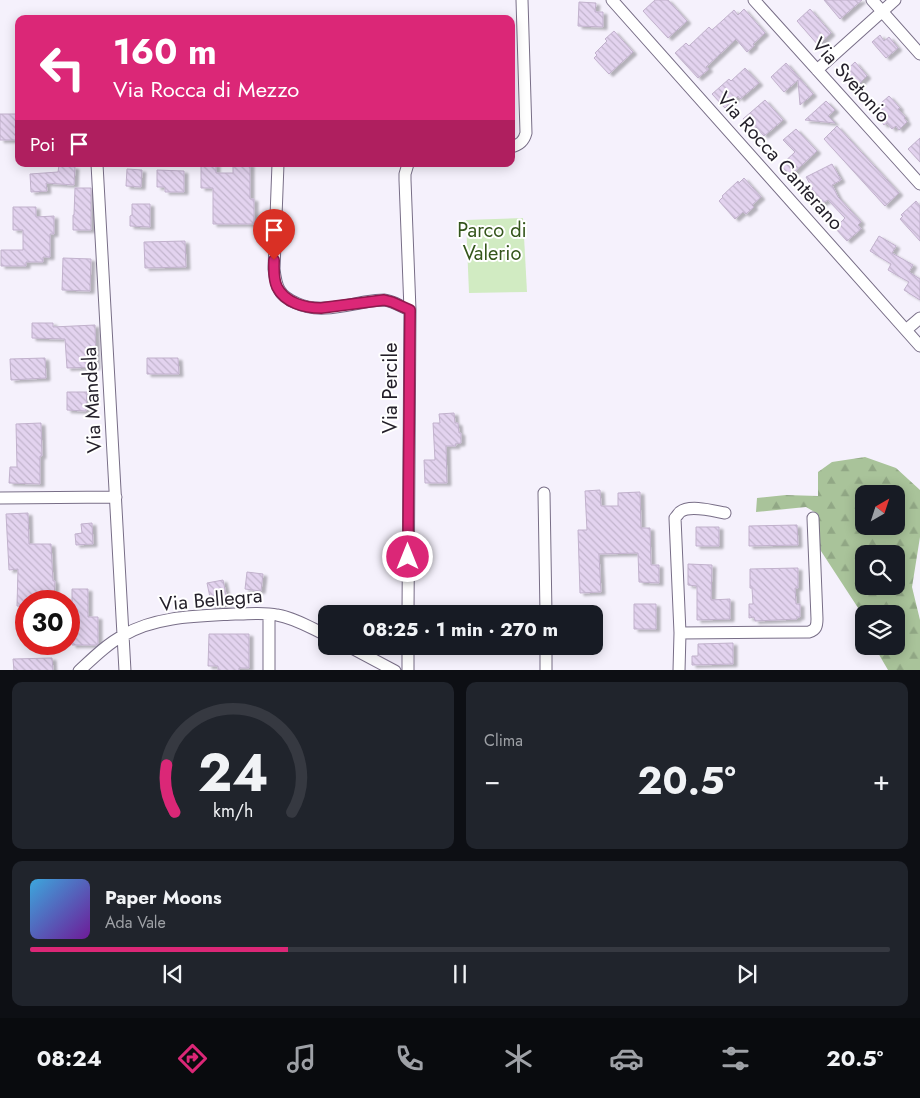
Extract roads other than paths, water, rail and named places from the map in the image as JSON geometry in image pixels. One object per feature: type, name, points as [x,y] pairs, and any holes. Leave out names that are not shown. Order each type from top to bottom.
[{"type":"street","points":[[515,145],[525,139],[526,133],[522,0]]},
{"type":"street","name":"Via Rocca Canterano","points":[[612,0],[920,346]]},
{"type":"street","name":"Via Svetonio","points":[[754,0],[920,184]]},
{"type":"street","points":[[872,0],[920,54]]},
{"type":"street","points":[[817,70],[895,0]]},
{"type":"street","name":"Via Mandela","points":[[97,167],[125,670]]},
{"type":"street","points":[[278,167],[274,269],[276,284],[282,294],[299,305],[314,308],[328,308],[380,300],[392,302],[410,310]]},
{"type":"street","name":"Via Percile","points":[[407,167],[405,180],[410,310],[408,605]]},
{"type":"street","points":[[906,330],[920,318]]},
{"type":"street","points":[[544,493],[546,605]]},
{"type":"street","points":[[0,498],[116,497]]},
{"type":"street","points":[[679,670],[680,633],[675,518],[681,511],[688,508],[725,513]]},
{"type":"street","points":[[680,633],[814,631],[817,626],[817,619],[813,518]]},
{"type":"street","points":[[269,614],[269,670]]},
{"type":"street","name":"Via Bellegra","points":[[79,670],[123,635],[144,626],[166,621],[226,615],[269,614],[290,618],[318,632]]},
{"type":"street","points":[[366,655],[395,670]]},
{"type":"street","points":[[408,655],[408,670]]},
{"type":"street","points":[[546,655],[546,670]]},
{"type":"park label","name":"Parco di Valerio","points":[[492,242]]}]
